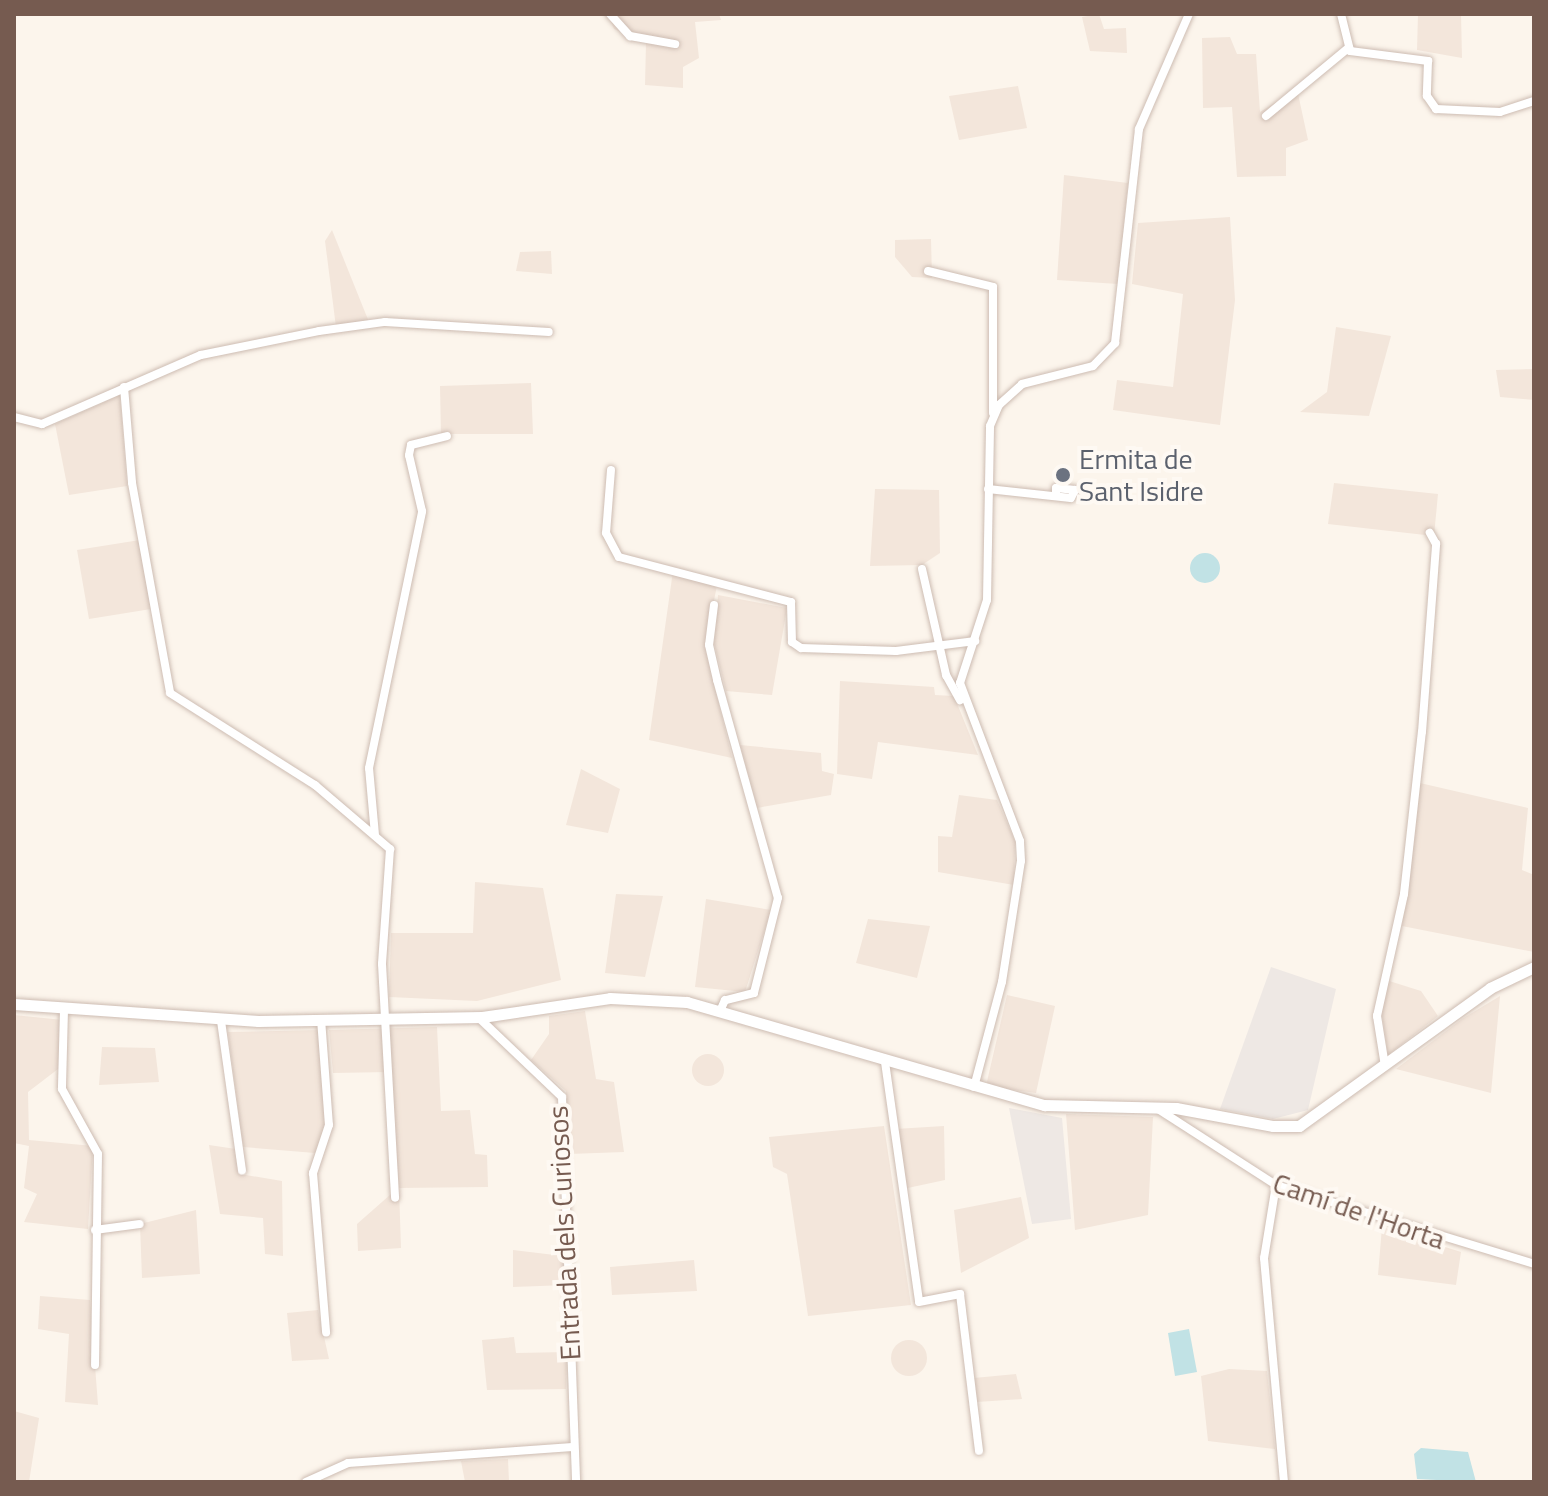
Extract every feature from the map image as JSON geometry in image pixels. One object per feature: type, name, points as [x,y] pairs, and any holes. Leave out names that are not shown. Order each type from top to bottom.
[{"type":"main road","points":[[14,1004],[221,1021],[478,1017],[610,998],[721,1009],[885,1062],[1044,1105],[1156,1107],[1299,1126],[1490,988],[1534,967]]},
{"type":"street","points":[[610,14],[630,36],[675,44]]},
{"type":"street","points":[[993,419],[1022,384],[1093,366],[1115,343],[1139,129],[1189,14]]},
{"type":"street","points":[[1341,14],[1347,49]]},
{"type":"street","points":[[1266,116],[1347,49],[1423,58],[1436,109],[1500,112],[1534,101]]},
{"type":"street","points":[[928,271],[993,287],[993,419],[988,489],[987,600],[975,641],[962,664],[965,707]]},
{"type":"street","points":[[14,417],[42,424],[201,355],[385,322],[549,332]]},
{"type":"street","points":[[124,387],[132,483],[170,693],[315,785],[375,835],[391,860],[386,1017],[395,1198]]},
{"type":"street","points":[[375,835],[369,768],[422,511],[409,455],[411,445],[447,436]]},
{"type":"street","points":[[611,470],[606,533],[619,557],[791,602],[792,642],[801,648],[896,651],[939,643],[975,641]]},
{"type":"street","points":[[988,489],[1056,496]]},
{"type":"street","points":[[1385,1066],[1377,1016],[1404,894],[1422,732],[1436,544],[1430,533]]},
{"type":"street","points":[[922,569],[946,675],[965,707],[1020,841],[1021,861],[996,1008],[974,1087]]},
{"type":"street","points":[[714,605],[709,645],[778,898],[754,993],[725,1000],[721,1009]]},
{"type":"street","points":[[64,1010],[62,1089],[98,1154],[95,1365]]},
{"type":"street","name":"Entrada dels Curiosos","points":[[478,1017],[562,1097],[572,1447],[576,1482]]},
{"type":"street","points":[[321,1019],[329,1125],[313,1173],[326,1332]]},
{"type":"street","points":[[221,1021],[242,1171]]},
{"type":"street","points":[[885,1062],[919,1302],[960,1294],[979,1451]]},
{"type":"street","name":"Camí de l'Horta","points":[[1156,1107],[1276,1185],[1534,1264]]},
{"type":"street","points":[[1276,1185],[1264,1258],[1284,1482]]},
{"type":"street","points":[[95,1230],[140,1224]]},
{"type":"street","points":[[306,1482],[348,1463],[572,1447]]},
{"type":"shaded area","points":[[608,14],[719,14],[721,20],[695,22],[699,58],[683,67],[683,88],[645,85],[646,43],[614,29]]},
{"type":"shaded area","points":[[1099,14],[1104,29],[1126,28],[1127,53],[1090,51],[1082,17]]},
{"type":"shaded area","points":[[1418,14],[1461,14],[1462,58],[1417,50]]},
{"type":"shaded area","points":[[1230,37],[1237,54],[1256,54],[1260,112],[1297,89],[1308,140],[1286,148],[1286,176],[1237,177],[1232,107],[1203,108],[1202,38]]},
{"type":"shaded area","points":[[1018,86],[1027,128],[959,140],[949,96]]},
{"type":"shaded area","points":[[1064,175],[1128,183],[1118,284],[1057,280]]},
{"type":"shaded area","points":[[1230,217],[1235,300],[1220,425],[1113,410],[1117,380],[1173,387],[1183,294],[1132,284],[1138,223]]},
{"type":"shaded area","points":[[332,230],[369,322],[336,327],[325,241]]},
{"type":"shaded area","points":[[931,239],[932,278],[912,277],[895,257],[895,240]]},
{"type":"shaded area","points":[[551,251],[552,274],[516,271],[520,252]]},
{"type":"shaded area","points":[[1336,327],[1391,336],[1369,416],[1300,412],[1327,392]]},
{"type":"shaded area","points":[[1534,369],[1534,400],[1500,397],[1496,370]]},
{"type":"shaded area","points":[[531,383],[533,434],[441,434],[440,386]]},
{"type":"shaded area","points":[[120,395],[127,486],[69,495],[55,424]]},
{"type":"shaded area","points":[[1334,483],[1438,494],[1434,536],[1328,524]]},
{"type":"shaded area","points":[[875,489],[939,490],[940,553],[922,565],[870,566]]},
{"type":"shaded area","points":[[140,540],[151,609],[89,619],[77,550]]},
{"type":"shaded area","points":[[673,571],[717,585],[705,647],[732,758],[649,740]]},
{"type":"shaded area","points":[[718,595],[787,608],[772,695],[726,691],[714,643]]},
{"type":"shaded area","points":[[840,681],[934,687],[935,695],[954,696],[978,755],[878,742],[872,779],[837,774]]},
{"type":"shaded area","points":[[740,745],[821,753],[822,771],[834,774],[831,795],[757,808]]},
{"type":"shaded area","points":[[581,769],[620,789],[608,833],[566,825]]},
{"type":"shaded area","points":[[1420,783],[1528,808],[1522,870],[1534,875],[1534,952],[1402,926]]},
{"type":"shaded area","points":[[959,795],[997,800],[1015,841],[1014,885],[938,872],[938,836],[952,837]]},
{"type":"shaded area","points":[[475,882],[543,888],[561,980],[477,1001],[389,997],[391,933],[473,933]]},
{"type":"shaded area","points":[[616,894],[663,896],[645,977],[605,973]]},
{"type":"shaded area","points":[[706,899],[771,910],[745,992],[695,987]]},
{"type":"shaded area","points":[[868,919],[930,926],[917,978],[856,963]]},
{"type":"shaded area","points":[[1271,967],[1336,989],[1308,1110],[1273,1119],[1220,1109]]},
{"type":"shaded area","points":[[1386,980],[1421,991],[1438,1016],[1388,1055],[1381,1009]]},
{"type":"shaded area","points":[[1007,995],[1055,1006],[1036,1093],[986,1086]]},
{"type":"shaded area","points":[[1500,996],[1491,1093],[1396,1069],[1462,1019]]},
{"type":"shaded area","points":[[585,1011],[596,1079],[614,1082],[624,1152],[569,1154],[566,1091],[531,1060],[549,1034],[549,1016]]},
{"type":"shaded area","points":[[14,1015],[63,1020],[62,1066],[28,1092],[29,1140],[93,1146],[88,1229],[24,1222],[37,1194],[24,1188],[29,1146],[14,1143]]},
{"type":"shaded area","points":[[437,1027],[441,1111],[470,1110],[475,1154],[487,1155],[488,1187],[399,1188],[401,1248],[358,1251],[357,1224],[399,1187],[389,1072],[333,1073],[329,1030]]},
{"type":"shaded area","points":[[322,1030],[325,1125],[315,1153],[243,1147],[228,1032]]},
{"type":"shaded area","points":[[102,1047],[155,1048],[159,1082],[99,1085]]},
{"type":"shaded area","points":[[708,1054],[719,1059],[724,1070],[719,1081],[708,1086],[697,1081],[692,1070],[697,1059]]},
{"type":"shaded area","points":[[1009,1108],[1062,1118],[1071,1219],[1032,1224]]},
{"type":"shaded area","points":[[1066,1114],[1153,1117],[1148,1215],[1075,1230]]},
{"type":"shaded area","points":[[884,1126],[911,1305],[808,1316],[787,1174],[773,1167],[769,1137]]},
{"type":"shaded area","points":[[944,1126],[945,1180],[903,1189],[895,1129]]},
{"type":"shaded area","points":[[209,1145],[236,1149],[240,1174],[282,1181],[283,1256],[265,1254],[263,1218],[220,1214]]},
{"type":"shaded area","points":[[1021,1197],[1029,1238],[961,1273],[954,1210]]},
{"type":"shaded area","points":[[196,1210],[200,1274],[142,1278],[140,1224]]},
{"type":"shaded area","points":[[1382,1227],[1461,1252],[1456,1285],[1378,1275]]},
{"type":"shaded area","points":[[513,1250],[563,1256],[567,1285],[513,1287]]},
{"type":"shaded area","points":[[694,1260],[697,1291],[612,1295],[610,1267]]},
{"type":"shaded area","points":[[40,1296],[90,1300],[98,1405],[65,1402],[69,1334],[38,1329]]},
{"type":"shaded area","points":[[318,1310],[329,1359],[292,1361],[287,1313]]},
{"type":"shaded area","points":[[514,1337],[516,1353],[567,1352],[566,1389],[487,1390],[482,1340]]},
{"type":"shaded area","points":[[909,1340],[922,1345],[927,1358],[922,1371],[909,1376],[896,1371],[891,1358],[896,1345]]},
{"type":"shaded area","points":[[1229,1369],[1267,1371],[1275,1449],[1208,1441],[1201,1376]]},
{"type":"shaded area","points":[[1016,1374],[1022,1399],[977,1402],[974,1378]]},
{"type":"shaded area","points":[[14,1411],[39,1418],[29,1482],[14,1482]]},
{"type":"shaded area","points":[[508,1459],[509,1482],[465,1482],[461,1461]]},
{"type":"water","points":[[1205,553],[1216,557],[1220,568],[1216,579],[1205,583],[1194,579],[1190,568],[1194,557]]},
{"type":"water","points":[[1189,1329],[1197,1372],[1175,1376],[1168,1333]]},
{"type":"water","points":[[1421,1448],[1468,1452],[1476,1482],[1417,1479],[1414,1454]]},
{"type":"place","name":"Ermita de Sant Isidre","points":[[1063,475]]}]
